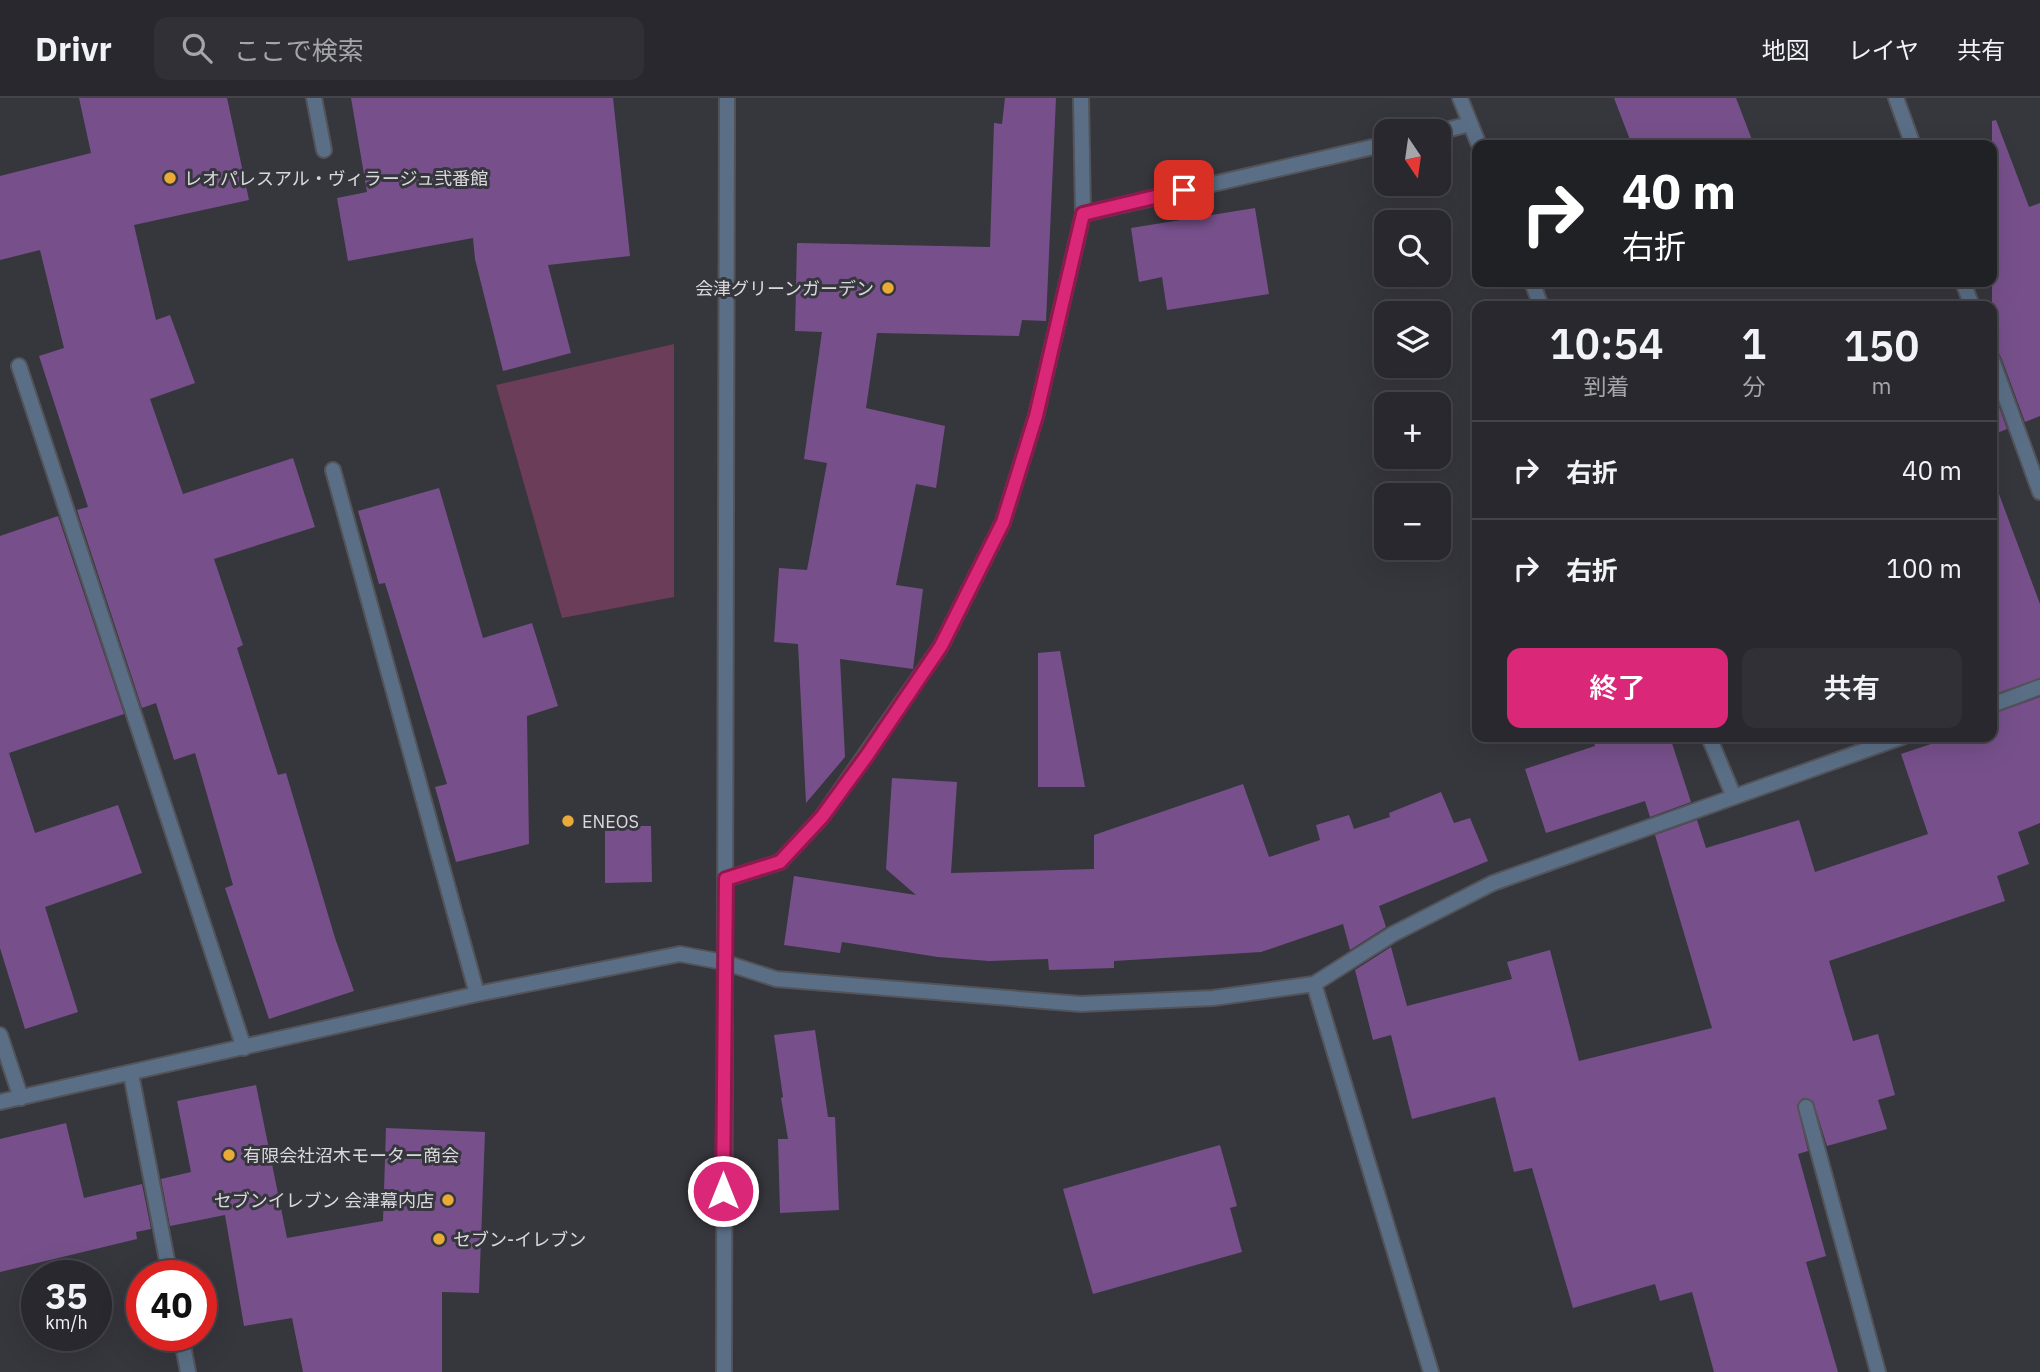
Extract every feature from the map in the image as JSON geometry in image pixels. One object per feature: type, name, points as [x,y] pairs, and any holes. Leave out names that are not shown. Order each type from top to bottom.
[{"type":"street","points":[[314,98],[324,150]]},
{"type":"street","points":[[724,1372],[727,98]]},
{"type":"street","points":[[726,879],[780,862],[822,817],[941,646],[1003,522],[1036,416],[1083,214],[1081,98]]},
{"type":"street","points":[[1460,98],[1477,140]]},
{"type":"street","points":[[1896,98],[1911,140]]},
{"type":"street","points":[[1451,129],[1470,124]]},
{"type":"street","points":[[1083,214],[1374,147]]},
{"type":"street","points":[[19,366],[244,1048]]},
{"type":"street","points":[[1997,374],[2040,492]]},
{"type":"street","points":[[334,470],[477,994]]},
{"type":"street","points":[[1997,703],[2040,687]]},
{"type":"street","points":[[1711,742],[1734,797]]},
{"type":"street","points":[[0,1102],[477,994],[680,954],[723,962],[776,979],[1081,1004],[1213,998],[1314,984],[1393,934],[1493,883],[1888,742]]},
{"type":"street","points":[[1314,984],[1431,1372]]},
{"type":"street","points":[[0,1035],[21,1098]]},
{"type":"street","points":[[131,1074],[167,1260]]},
{"type":"street","points":[[1806,1107],[1878,1372]]},
{"type":"street","points":[[184,1351],[188,1372]]},
{"type":"shaded area","points":[[674,344],[674,597],[562,618],[496,385]]},
{"type":"building","points":[[79,98],[227,98],[249,200],[134,225],[156,320],[170,315],[195,383],[150,399],[183,494],[293,458],[315,527],[214,559],[243,645],[237,648],[278,775],[286,773],[335,938],[354,991],[269,1019],[225,888],[233,885],[195,753],[174,760],[156,703],[142,708],[77,510],[88,507],[39,356],[64,348],[40,250],[0,260],[0,176],[91,153]]},
{"type":"building","points":[[351,98],[613,98],[630,256],[548,265],[571,353],[503,371],[475,259],[473,238],[348,261],[337,198],[367,192]]},
{"type":"building","points":[[1005,98],[1056,98],[1046,321],[1022,320],[1019,336],[877,333],[866,408],[945,426],[936,488],[916,484],[896,585],[923,589],[913,669],[840,659],[845,757],[806,803],[798,644],[774,642],[779,568],[807,570],[827,463],[804,459],[822,332],[795,331],[797,243],[990,247],[994,123],[1002,124]]},
{"type":"building","points":[[1614,98],[1736,98],[1752,140],[1630,140]]},
{"type":"building","points":[[1996,120],[2029,207],[2040,203],[2040,416],[2025,422],[1997,352],[1997,301],[1992,301],[1992,287],[1997,287],[1997,140],[1992,140],[1992,121]]},
{"type":"building","points":[[1255,208],[1269,294],[1167,310],[1162,277],[1139,282],[1131,228]]},
{"type":"building","points":[[1997,401],[2007,429],[1997,433]]},
{"type":"building","points":[[439,488],[483,638],[532,623],[558,706],[527,716],[529,844],[456,862],[435,787],[447,784],[385,583],[379,584],[358,511]]},
{"type":"building","points":[[1997,489],[2040,604],[2040,678],[1997,693]]},
{"type":"building","points":[[58,516],[124,714],[9,753],[35,833],[118,805],[142,873],[45,907],[78,1012],[25,1029],[0,948],[0,536]]},
{"type":"building","points":[[1060,651],[1085,787],[1038,787],[1038,653]]},
{"type":"building","points":[[2040,697],[2040,823],[2018,832],[2029,864],[1997,876],[2005,901],[1829,961],[1853,1041],[1878,1034],[1895,1095],[1878,1100],[1887,1129],[1827,1146],[1813,1101],[1803,1098],[1797,1105],[1808,1151],[1798,1154],[1826,1256],[1806,1262],[1838,1372],[1714,1372],[1692,1292],[1660,1301],[1655,1284],[1573,1308],[1532,1168],[1514,1172],[1495,1097],[1412,1119],[1391,1035],[1373,1040],[1355,970],[1391,947],[1407,1006],[1512,979],[1507,962],[1550,950],[1579,1061],[1712,1028],[1655,835],[1697,820],[1706,848],[1799,820],[1815,872],[1928,834],[1901,754],[1937,742],[1997,742],[1997,712]]},
{"type":"building","points":[[1594,742],[1672,742],[1691,802],[1650,817],[1645,801],[1546,833],[1525,769],[1595,746]]},
{"type":"building","points":[[892,778],[957,782],[951,873],[1094,869],[1094,835],[1243,784],[1269,857],[1320,840],[1316,825],[1349,815],[1354,829],[1390,817],[1389,813],[1441,792],[1454,823],[1470,818],[1488,861],[1379,906],[1386,927],[1350,950],[1343,924],[1261,952],[1114,961],[1114,968],[1049,970],[1048,959],[989,961],[938,957],[842,942],[840,953],[784,945],[794,876],[916,895],[886,869]]},
{"type":"building","points":[[605,826],[651,826],[652,882],[605,883]]},
{"type":"building","points":[[815,1030],[828,1117],[835,1117],[839,1210],[780,1213],[778,1139],[788,1139],[774,1035]]},
{"type":"building","points":[[256,1085],[287,1238],[383,1221],[386,1128],[485,1132],[479,1293],[442,1292],[442,1372],[303,1372],[292,1318],[244,1326],[225,1215],[170,1226],[161,1179],[191,1172],[177,1101]]},
{"type":"building","points":[[66,1123],[84,1198],[142,1184],[151,1229],[136,1232],[137,1239],[50,1260],[21,1260],[21,1267],[0,1272],[0,1139]]},
{"type":"building","points":[[1220,1145],[1237,1206],[1230,1208],[1242,1252],[1093,1294],[1063,1189]]},
{"type":"place","name":"レオパレスアル・ヴィラージュ弐番館","points":[[170,178]]},
{"type":"place","name":"会津グリーンガーデン","points":[[888,288]]},
{"type":"place","name":"ENEOS","points":[[568,821]]},
{"type":"place","name":"有限会社沼木モーター商会","points":[[229,1155]]},
{"type":"place","name":"セブンイレブン 会津幕内店","points":[[448,1200]]},
{"type":"place","name":"セブン-イレブン","points":[[439,1239]]},
{"type":"route","points":[[723,1191],[723,962],[726,879],[780,862],[822,817],[941,646],[1003,522],[1036,416],[1083,214],[1184,190]]}]
